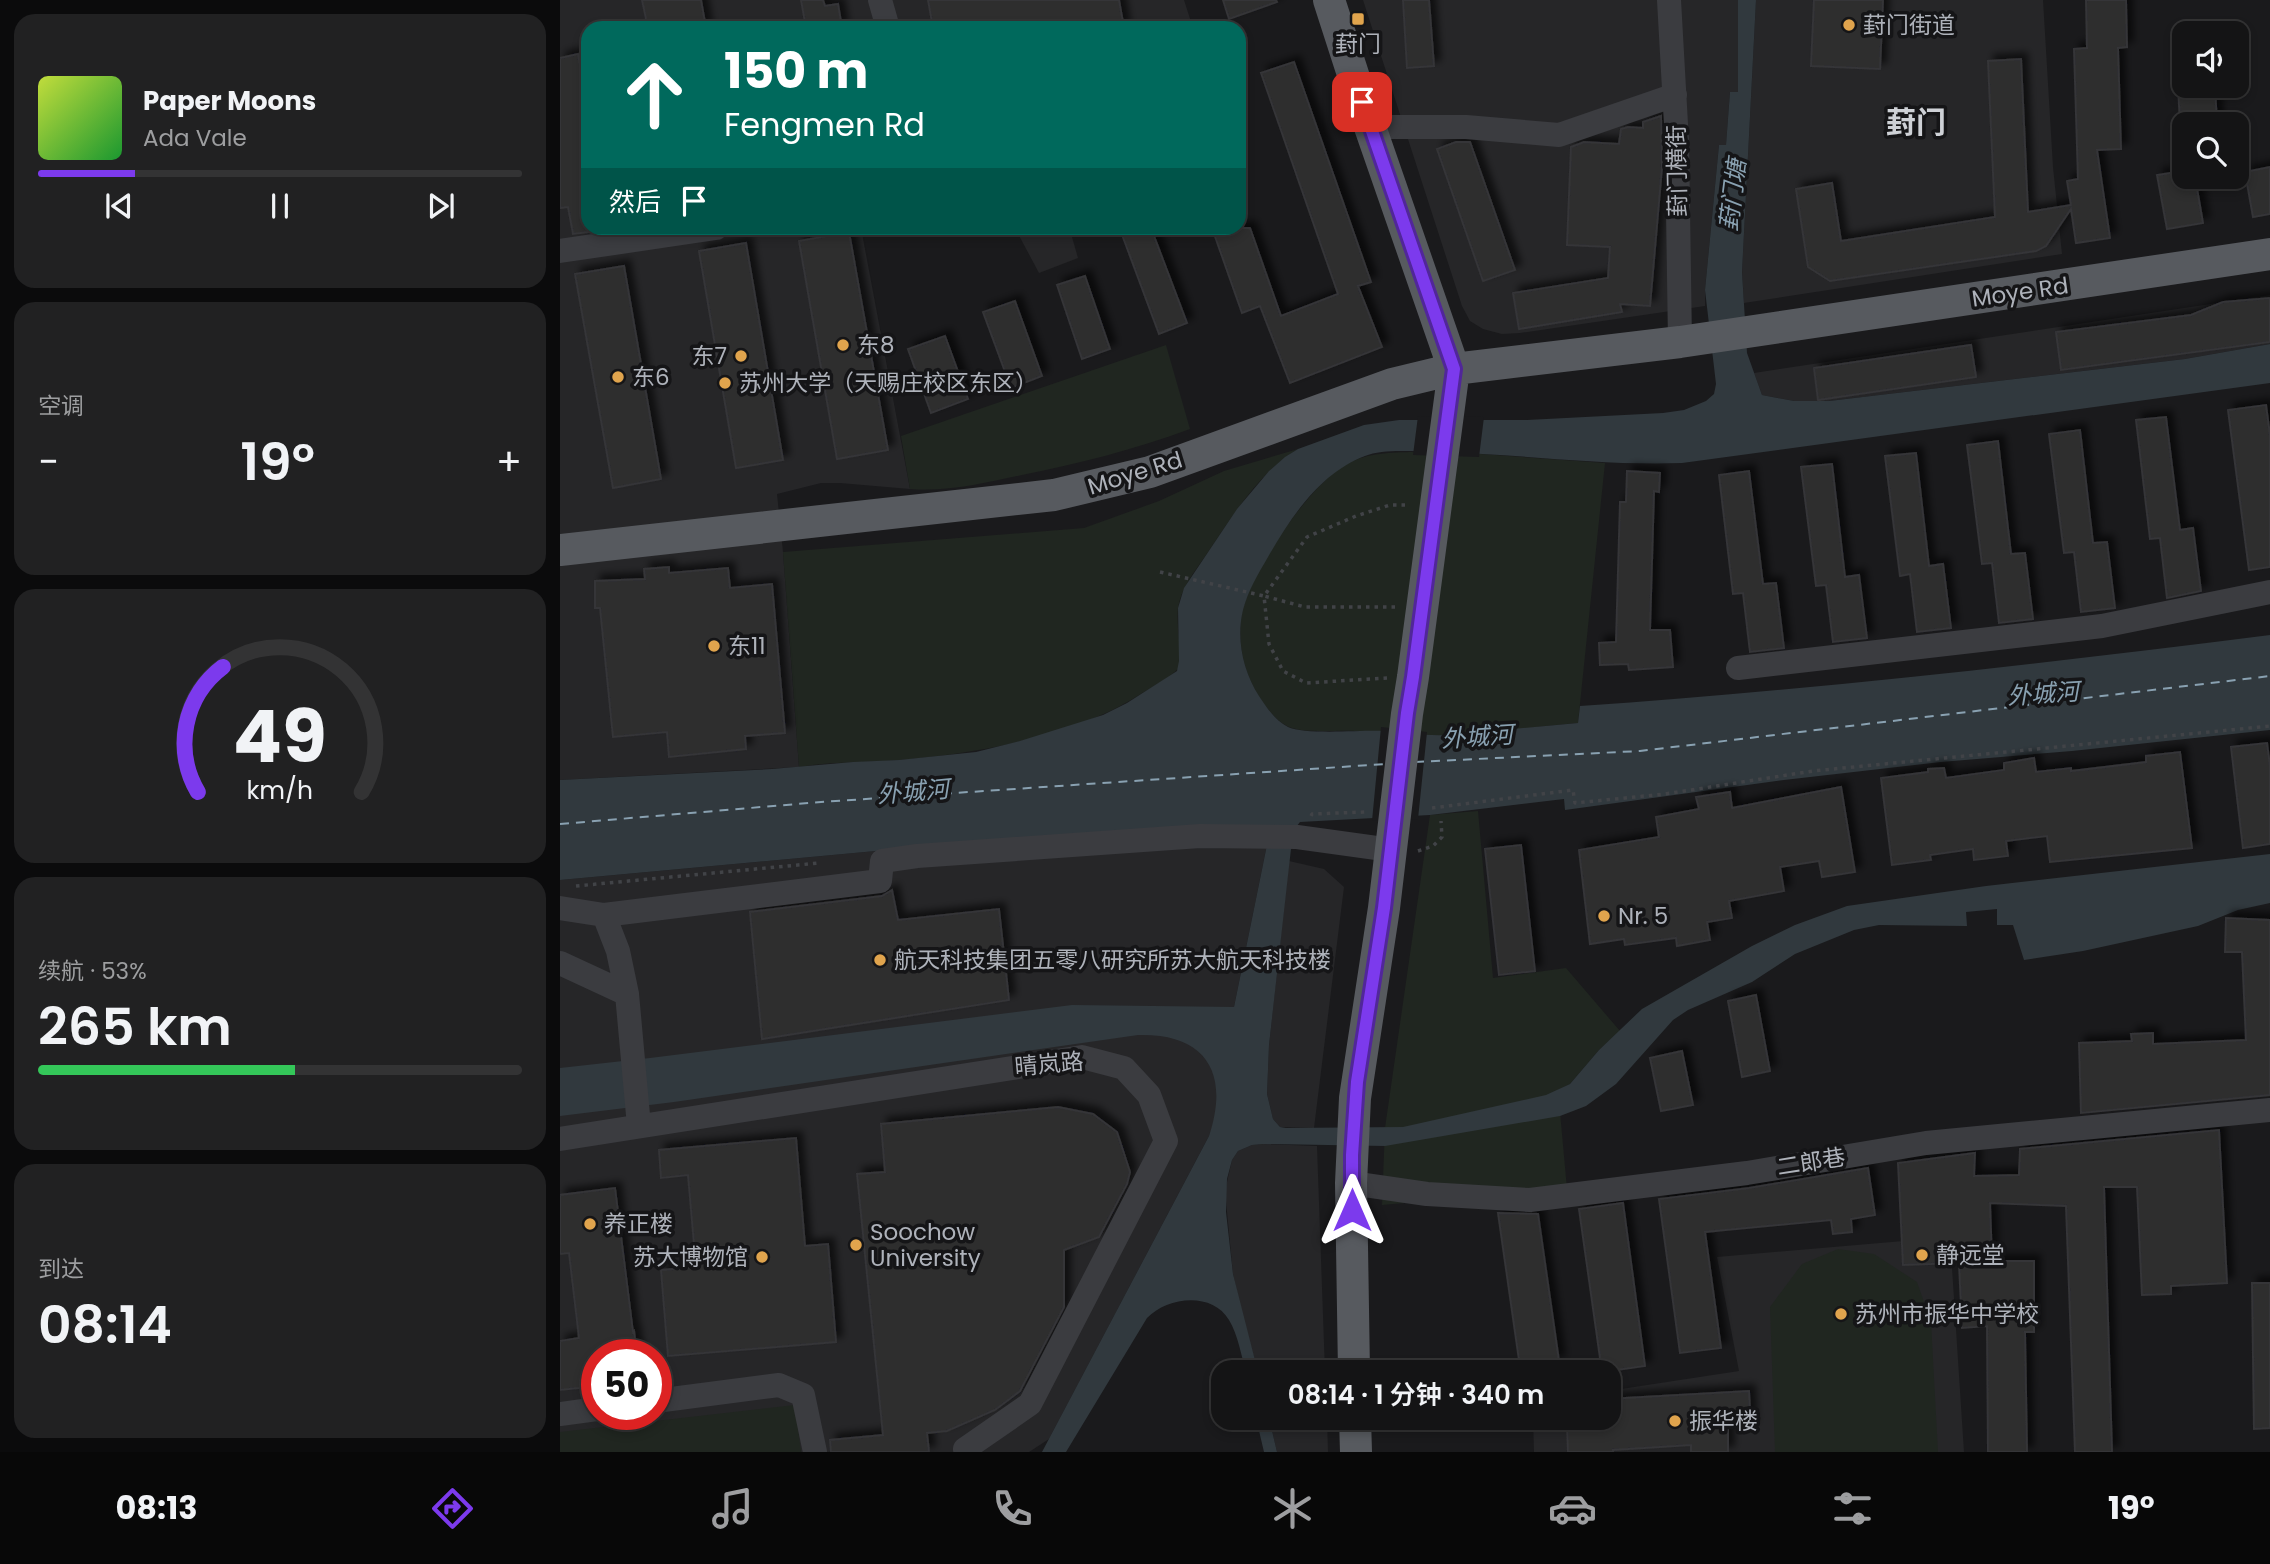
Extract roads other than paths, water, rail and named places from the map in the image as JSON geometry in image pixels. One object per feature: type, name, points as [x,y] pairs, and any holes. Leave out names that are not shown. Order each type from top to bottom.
[{"type":"main road","points":[[1329,0],[1454,369],[1407,713],[1384,908],[1357,1082],[1352,1169],[1354,1360]]},
{"type":"main road","name":"Moye Rd","points":[[560,550],[1007,501],[1089,488],[1150,472],[1392,384],[1454,369],[1770,329],[2270,254]]},
{"type":"main road","points":[[1355,1430],[1356,1452]]},
{"type":"street","points":[[880,0],[886,21]]},
{"type":"street","name":"葑门横街","points":[[1669,0],[1689,340]]},
{"type":"street","points":[[1370,127],[1466,127],[1559,135],[1675,95]]},
{"type":"street","points":[[560,251],[669,235]]},
{"type":"street","points":[[1738,668],[2102,626],[2270,592]]},
{"type":"street","points":[[560,908],[604,915],[880,881],[882,861],[917,856],[1200,836],[1297,837],[1392,844]]},
{"type":"street","points":[[604,915],[618,951],[627,994],[638,1119]]},
{"type":"street","points":[[560,963],[627,994]]},
{"type":"street","name":"晴岚路","points":[[560,1139],[638,1119],[1082,1057],[1124,1068],[1149,1095],[1166,1142],[1030,1405],[965,1449]]},
{"type":"street","name":"二郎巷","points":[[1352,1169],[1427,1194],[1530,1200],[1746,1173],[1926,1143],[2270,1110]]},
{"type":"street","points":[[672,1399],[779,1385],[803,1395],[815,1452]]},
{"type":"street","points":[[560,1413],[581,1411]]},
{"type":"water","points":[[1738,0],[1756,0],[1742,272],[1747,353],[1762,395],[1794,401],[1829,401],[2185,359],[2270,344],[2270,383],[1682,463],[1621,463],[1411,451],[1382,452],[1365,456],[1334,473],[1308,498],[1277,542],[1248,596],[1241,621],[1242,654],[1253,686],[1265,705],[1279,721],[1296,729],[1446,735],[1578,723],[1580,706],[1925,675],[2270,635],[2270,730],[1941,762],[1565,810],[1564,799],[1430,815],[1300,822],[1293,831],[1269,1045],[1267,1094],[1273,1119],[1280,1127],[1286,1128],[1403,1127],[1546,1095],[1570,1084],[1599,1050],[1642,1009],[1752,946],[1795,925],[1847,906],[1986,886],[2270,854],[2270,903],[2238,910],[2198,926],[2083,951],[2024,960],[2013,925],[1997,925],[1997,909],[1966,912],[1967,926],[1879,925],[1854,930],[1795,954],[1752,982],[1688,1010],[1673,1020],[1616,1084],[1586,1106],[1560,1116],[1385,1146],[1263,1144],[1238,1151],[1232,1160],[1227,1179],[1226,1212],[1233,1274],[1255,1360],[1243,1360],[1229,1320],[1212,1304],[1189,1300],[1166,1305],[1147,1318],[1066,1452],[1042,1452],[1209,1136],[1215,1113],[1214,1076],[1207,1061],[1196,1049],[1181,1041],[1161,1036],[1138,1035],[560,1116],[560,1068],[1072,1005],[1234,1007],[1269,835],[919,847],[560,880],[560,780],[772,769],[976,752],[1103,715],[1177,671],[1178,608],[1184,588],[1237,509],[1269,471],[1298,449],[1364,425],[1399,420],[1527,420],[1663,413],[1684,410],[1706,401],[1714,394],[1716,384],[1705,290],[1719,145],[1726,145],[1730,92],[1738,92]]},
{"type":"water","points":[[1259,1430],[1272,1430],[1277,1452],[1264,1452]]},
{"type":"place","name":"葑门","points":[[1358,19]]},
{"type":"place","name":"葑门街道","points":[[1849,25]]},
{"type":"place","name":"东8","points":[[843,345]]},
{"type":"place","name":"东7","points":[[741,356]]},
{"type":"place","name":"东6","points":[[618,377]]},
{"type":"place","name":"苏州大学（天赐庄校区东区）","points":[[725,383]]},
{"type":"place","name":"东11","points":[[714,646]]},
{"type":"place","name":"Nr. 5","points":[[1604,916]]},
{"type":"place","name":"航天科技集团五零八研究所苏大航天科技楼","points":[[880,960]]},
{"type":"place","name":"养正楼","points":[[590,1224]]},
{"type":"place","name":"Soochow University","points":[[856,1245]]},
{"type":"place","name":"静远堂","points":[[1922,1255]]},
{"type":"place","name":"苏大博物馆","points":[[762,1257]]},
{"type":"place","name":"苏州市振华中学校","points":[[1841,1314]]},
{"type":"place","name":"振华楼","points":[[1675,1421]]},
{"type":"district","name":"葑门","points":[[1916,123]]},
{"type":"water label","name":"葑门塘","points":[[1733,195]]},
{"type":"water label","name":"外城河","points":[[2043,694]]},
{"type":"water label","name":"外城河","points":[[1477,737]]},
{"type":"water label","name":"外城河","points":[[913,792]]}]
